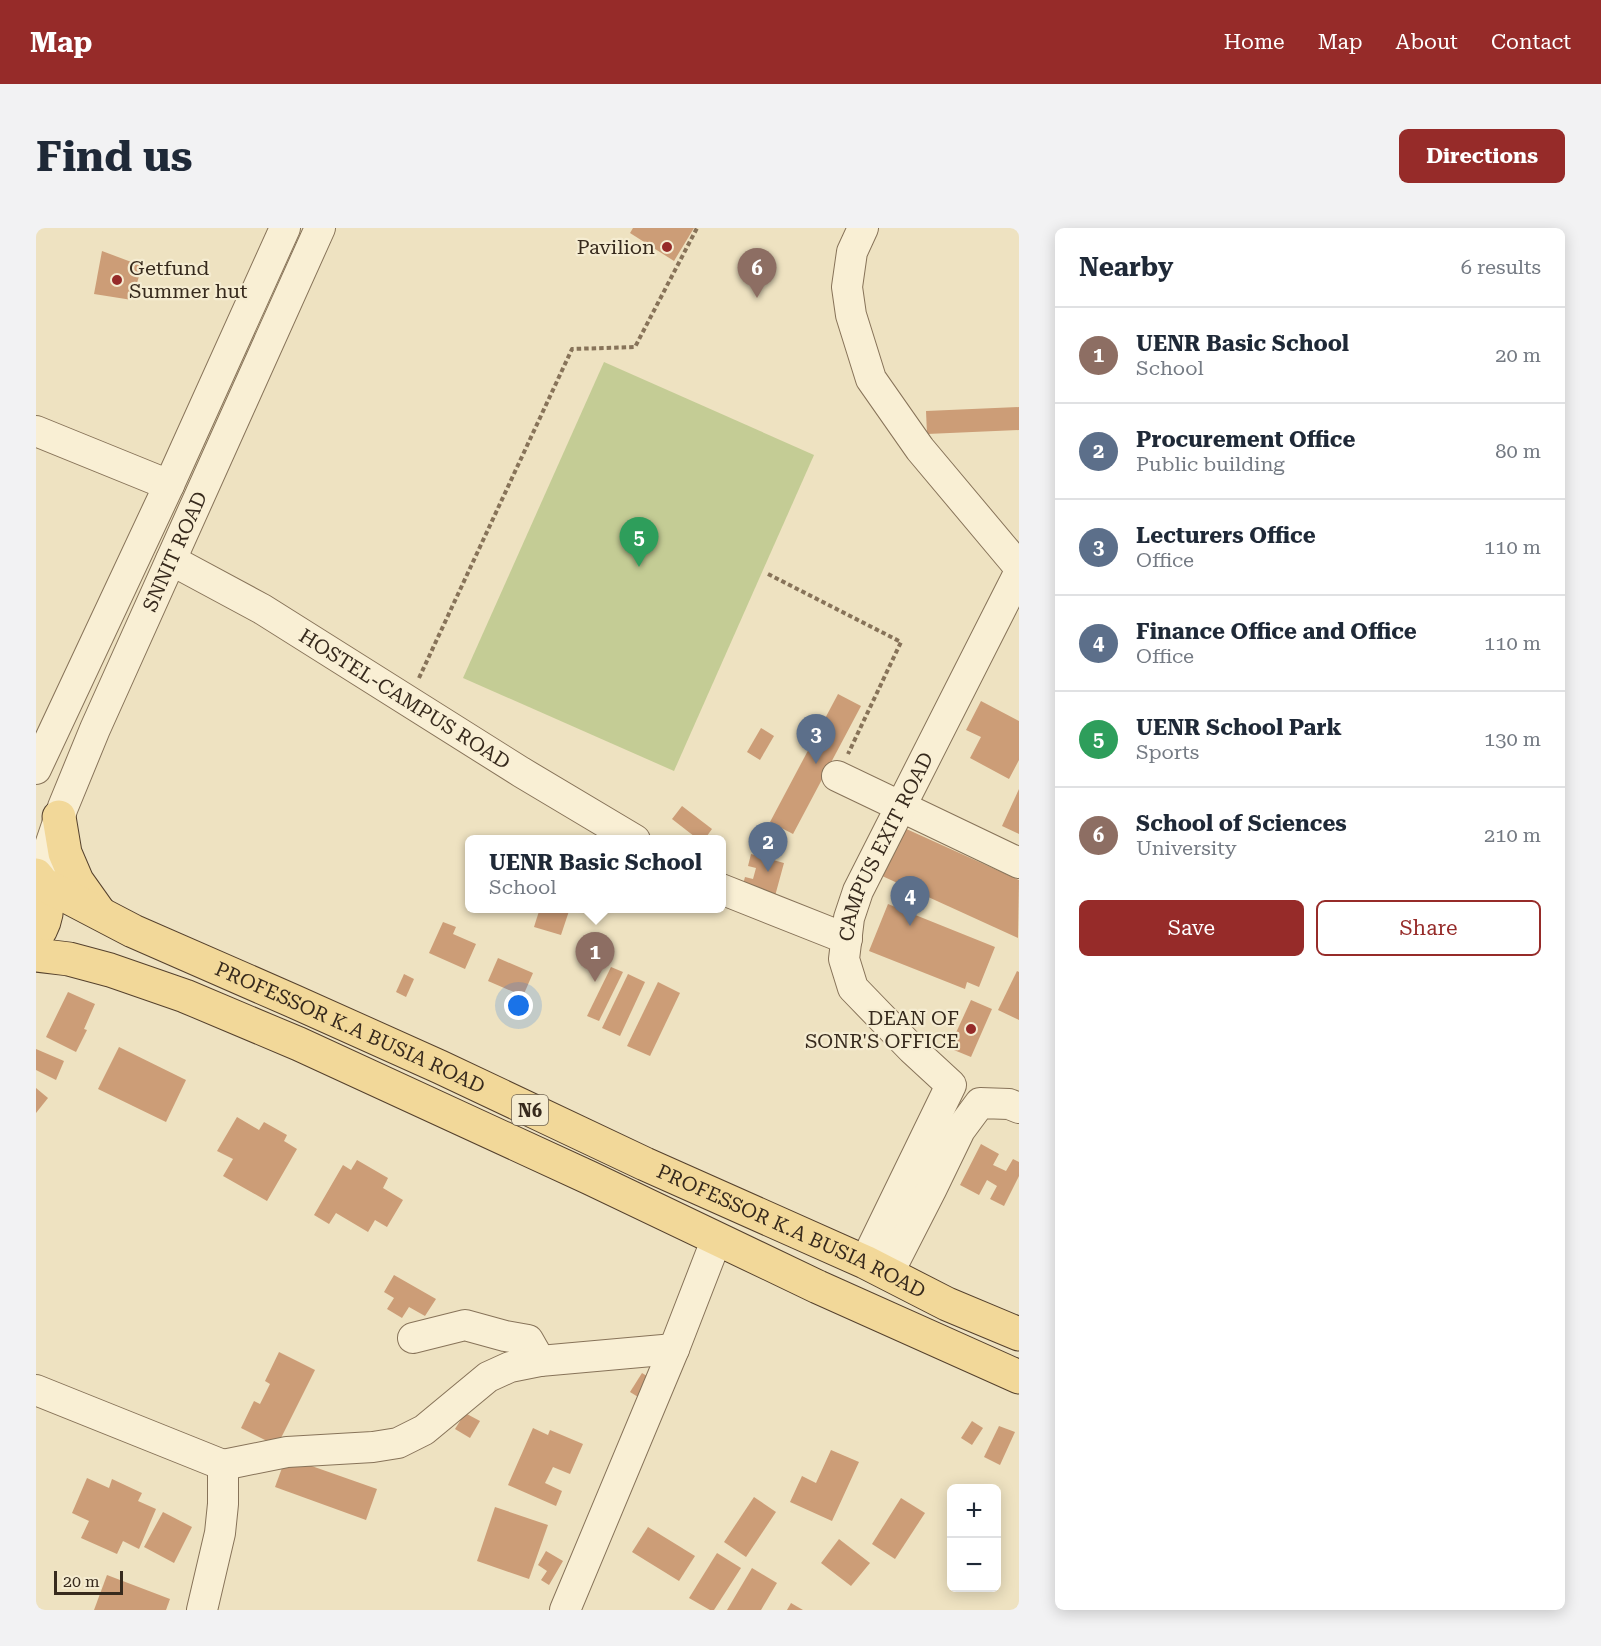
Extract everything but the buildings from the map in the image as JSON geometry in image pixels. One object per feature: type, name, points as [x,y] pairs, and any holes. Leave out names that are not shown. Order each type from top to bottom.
[{"type":"main road","points":[[59,817],[65,853],[77,881],[102,915]]},
{"type":"main road","points":[[36,937],[44,924],[47,911],[47,897],[39,879]]},
{"type":"main road","name":"PROFESSOR K.A BUSIA ROAD","points":[[39,879],[133,931],[440,1067],[645,1164],[876,1268],[947,1304],[1019,1334]]},
{"type":"main road","name":"PROFESSOR K.A BUSIA ROAD","points":[[36,954],[69,959],[110,970],[184,996],[299,1044],[633,1198],[818,1287],[1019,1377]]},
{"type":"main road","points":[[590,1178],[605,1145]]},
{"type":"main road","points":[[633,1198],[645,1164]]},
{"type":"street","name":"SNNIT ROAD","points":[[36,768],[169,485],[285,228]]},
{"type":"street","name":"SNNIT ROAD","points":[[39,879],[59,817],[95,729],[320,228]]},
{"type":"street","points":[[863,228],[852,252],[847,286],[851,315],[871,380],[920,449],[1019,567]]},
{"type":"street","points":[[36,430],[169,485]]},
{"type":"street","name":"HOSTEL-CAMPUS ROAD","points":[[171,560],[262,609],[626,835]]},
{"type":"street","name":"CAMPUS EXIT ROAD","points":[[876,1268],[951,1085],[912,1049],[853,988],[844,959],[849,918],[858,891],[1019,573]]},
{"type":"street","points":[[837,776],[1019,863]]},
{"type":"street","points":[[726,891],[847,939]]},
{"type":"street","points":[[876,1268],[931,1191],[960,1130],[980,1103],[1009,1104],[1019,1108]]},
{"type":"street","points":[[565,1610],[674,1349],[717,1238]]},
{"type":"street","points":[[414,1338],[465,1325],[528,1340],[540,1360]]},
{"type":"street","points":[[36,1390],[223,1465],[287,1452],[373,1447],[398,1443],[424,1430],[488,1377],[510,1367],[540,1360],[674,1349]]},
{"type":"street","points":[[202,1610],[220,1533],[224,1504],[223,1465]]},
{"type":"path","points":[[409,701],[572,349],[634,347],[697,228]]},
{"type":"path","points":[[768,574],[901,642],[837,776]]},
{"type":"green space","points":[[604,362],[814,455],[674,771],[463,678]]},
{"type":"place","name":"Pavilion","points":[[667,247]]},
{"type":"place","name":"Getfund Summer hut","points":[[117,280]]},
{"type":"place","name":"School of Sciences","points":[[757,298]]},
{"type":"place","name":"UENR School Park","points":[[639,567]]},
{"type":"place","name":"Lecturers Office","points":[[816,764]]},
{"type":"place","name":"Procurement Office","points":[[768,872]]},
{"type":"place","name":"Finance Office and Office","points":[[910,926]]},
{"type":"place","name":"UENR Basic School","points":[[595,982]]},
{"type":"place","name":"DEAN OF SONR'S OFFICE","points":[[971,1029]]}]
